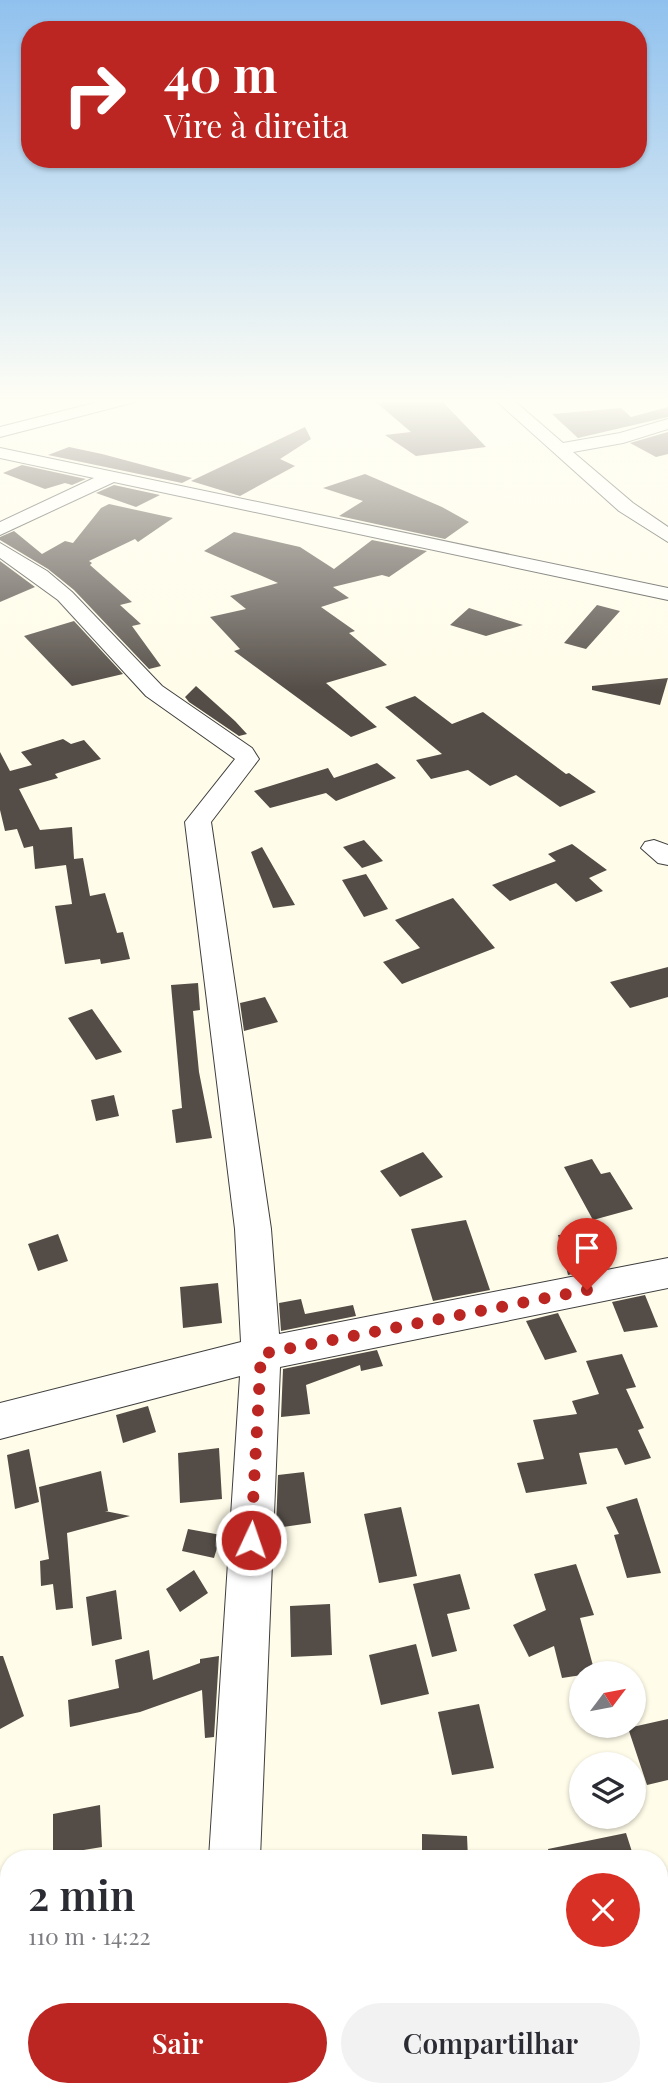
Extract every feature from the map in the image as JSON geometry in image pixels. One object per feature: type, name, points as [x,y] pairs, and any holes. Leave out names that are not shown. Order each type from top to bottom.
[{"type":"street","points":[[0,529],[71,496]]},
{"type":"street","points":[[206,496],[668,594]]},
{"type":"street","points":[[613,496],[668,536]]},
{"type":"street","points":[[0,549],[40,575],[65,596],[154,691],[243,753],[247,759],[198,822],[253,1229],[261,1354],[235,1850]]},
{"type":"street","points":[[0,1421],[261,1354],[668,1273]]},
{"type":"building","points":[[104,496],[158,496],[136,507]]},
{"type":"building","points":[[347,496],[416,496],[469,522],[445,539],[339,516],[363,501]]},
{"type":"building","points":[[109,504],[173,518],[138,542],[135,539],[89,561],[92,563],[90,565],[132,602],[120,605],[141,624],[132,626],[161,666],[149,669],[74,590],[48,569],[0,540],[0,537],[14,531],[42,554],[65,541],[73,543],[101,508]]},
{"type":"building","points":[[234,532],[300,547],[334,569],[372,540],[427,551],[389,577],[382,575],[333,587],[349,598],[321,607],[355,631],[349,633],[387,665],[326,683],[377,727],[351,737],[234,651],[240,649],[210,617],[246,609],[230,596],[278,583],[204,551]]},
{"type":"building","points":[[0,561],[35,587],[0,602]]},
{"type":"building","points":[[597,605],[620,611],[586,649],[564,643]]},
{"type":"building","points":[[469,608],[523,625],[486,636],[450,625]]},
{"type":"building","points":[[74,621],[123,674],[72,686],[24,636]]},
{"type":"building","points":[[668,678],[660,705],[592,690],[592,686]]},
{"type":"building","points":[[196,686],[247,734],[239,736],[189,702],[185,697]]},
{"type":"building","points":[[415,696],[452,724],[483,712],[566,774],[569,773],[596,792],[560,807],[516,775],[490,786],[468,770],[431,779],[416,760],[442,754],[385,707]]},
{"type":"building","points":[[63,739],[71,744],[84,740],[101,759],[55,774],[58,778],[19,789],[40,830],[72,827],[74,859],[83,858],[90,896],[105,893],[117,933],[123,932],[130,959],[101,964],[100,959],[65,964],[55,906],[72,904],[66,865],[35,869],[33,846],[24,848],[17,829],[5,831],[0,810],[0,752],[10,771],[32,765],[21,752]]},
{"type":"building","points":[[377,763],[396,778],[336,801],[326,793],[270,808],[254,791],[328,768],[334,778]]},
{"type":"building","points":[[364,840],[383,861],[362,868],[343,847]]},
{"type":"building","points":[[572,844],[607,870],[589,878],[603,891],[576,902],[556,883],[510,901],[492,885],[556,861],[548,854]]},
{"type":"building","points":[[262,847],[295,905],[273,908],[251,852]]},
{"type":"building","points":[[366,874],[388,909],[364,917],[342,880]]},
{"type":"building","points":[[453,898],[495,948],[402,984],[383,962],[420,948],[395,920]]},
{"type":"building","points":[[668,967],[668,997],[630,1008],[610,982]]},
{"type":"building","points":[[198,983],[200,1010],[193,1011],[199,1072],[212,1138],[176,1143],[172,1110],[182,1108],[171,985]]},
{"type":"building","points":[[265,997],[278,1022],[244,1031],[240,1003]]},
{"type":"building","points":[[92,1009],[122,1052],[96,1060],[68,1018]]},
{"type":"building","points":[[114,1095],[119,1116],[96,1121],[91,1100]]},
{"type":"building","points":[[423,1152],[443,1177],[400,1197],[380,1171]]},
{"type":"building","points":[[592,1159],[601,1174],[610,1172],[633,1209],[593,1220],[564,1167]]},
{"type":"building","points":[[466,1220],[490,1290],[433,1301],[411,1229]]},
{"type":"building","points":[[599,1233],[608,1267],[568,1275],[558,1235]]},
{"type":"building","points":[[58,1234],[68,1261],[38,1271],[28,1244]]},
{"type":"building","points":[[218,1283],[222,1323],[183,1328],[180,1287]]},
{"type":"building","points":[[645,1295],[658,1327],[624,1332],[612,1302]]},
{"type":"building","points":[[301,1299],[305,1314],[353,1305],[356,1316],[281,1331],[279,1303]]},
{"type":"building","points":[[558,1313],[577,1352],[545,1360],[526,1321]]},
{"type":"building","points":[[377,1350],[383,1366],[361,1371],[360,1365],[306,1385],[310,1414],[281,1417],[283,1369]]},
{"type":"building","points":[[622,1354],[636,1387],[626,1389],[644,1428],[638,1430],[651,1458],[625,1465],[617,1448],[579,1453],[587,1484],[526,1493],[517,1463],[544,1459],[533,1420],[577,1414],[572,1401],[599,1394],[586,1361]]},
{"type":"building","points":[[148,1406],[156,1432],[123,1443],[116,1415]]},
{"type":"building","points":[[219,1448],[222,1499],[180,1503],[178,1453]]},
{"type":"building","points":[[29,1449],[39,1502],[15,1509],[7,1455]]},
{"type":"building","points":[[101,1471],[108,1511],[105,1511],[130,1516],[67,1533],[73,1608],[56,1610],[53,1584],[41,1586],[40,1561],[49,1559],[39,1487]]},
{"type":"building","points":[[304,1472],[311,1523],[276,1528],[278,1475]]},
{"type":"building","points":[[637,1498],[661,1573],[627,1578],[614,1535],[619,1534],[606,1507]]},
{"type":"building","points":[[401,1507],[417,1576],[379,1583],[364,1514]]},
{"type":"building","points":[[188,1529],[221,1535],[214,1558],[182,1551]]},
{"type":"building","points":[[576,1564],[594,1615],[580,1618],[592,1661],[569,1661],[569,1677],[562,1678],[554,1646],[529,1657],[513,1625],[546,1610],[534,1574]]},
{"type":"building","points":[[194,1570],[208,1593],[180,1612],[166,1589]]},
{"type":"building","points":[[460,1574],[470,1609],[447,1614],[457,1651],[432,1657],[413,1584]]},
{"type":"building","points":[[116,1590],[122,1639],[92,1646],[86,1597]]},
{"type":"building","points":[[330,1604],[332,1655],[291,1657],[290,1606]]},
{"type":"building","points":[[416,1644],[429,1694],[381,1705],[369,1655]]},
{"type":"building","points":[[149,1650],[153,1680],[200,1663],[200,1659],[219,1656],[214,1737],[205,1738],[202,1690],[140,1712],[70,1727],[68,1700],[119,1688],[115,1660]]},
{"type":"building","points":[[0,1656],[3,1656],[24,1716],[0,1729]]},
{"type":"building","points":[[479,1704],[494,1768],[452,1775],[438,1712]]},
{"type":"building","points":[[668,1719],[668,1780],[647,1785],[646,1752],[636,1752],[631,1738],[646,1738],[646,1724]]},
{"type":"building","points":[[100,1805],[102,1847],[53,1850],[53,1814]]},
{"type":"building","points":[[626,1833],[631,1850],[548,1850]]},
{"type":"building","points":[[422,1834],[467,1836],[468,1850],[422,1850]]},
{"type":"route","points":[[251,1540],[261,1354],[587,1290]]}]
